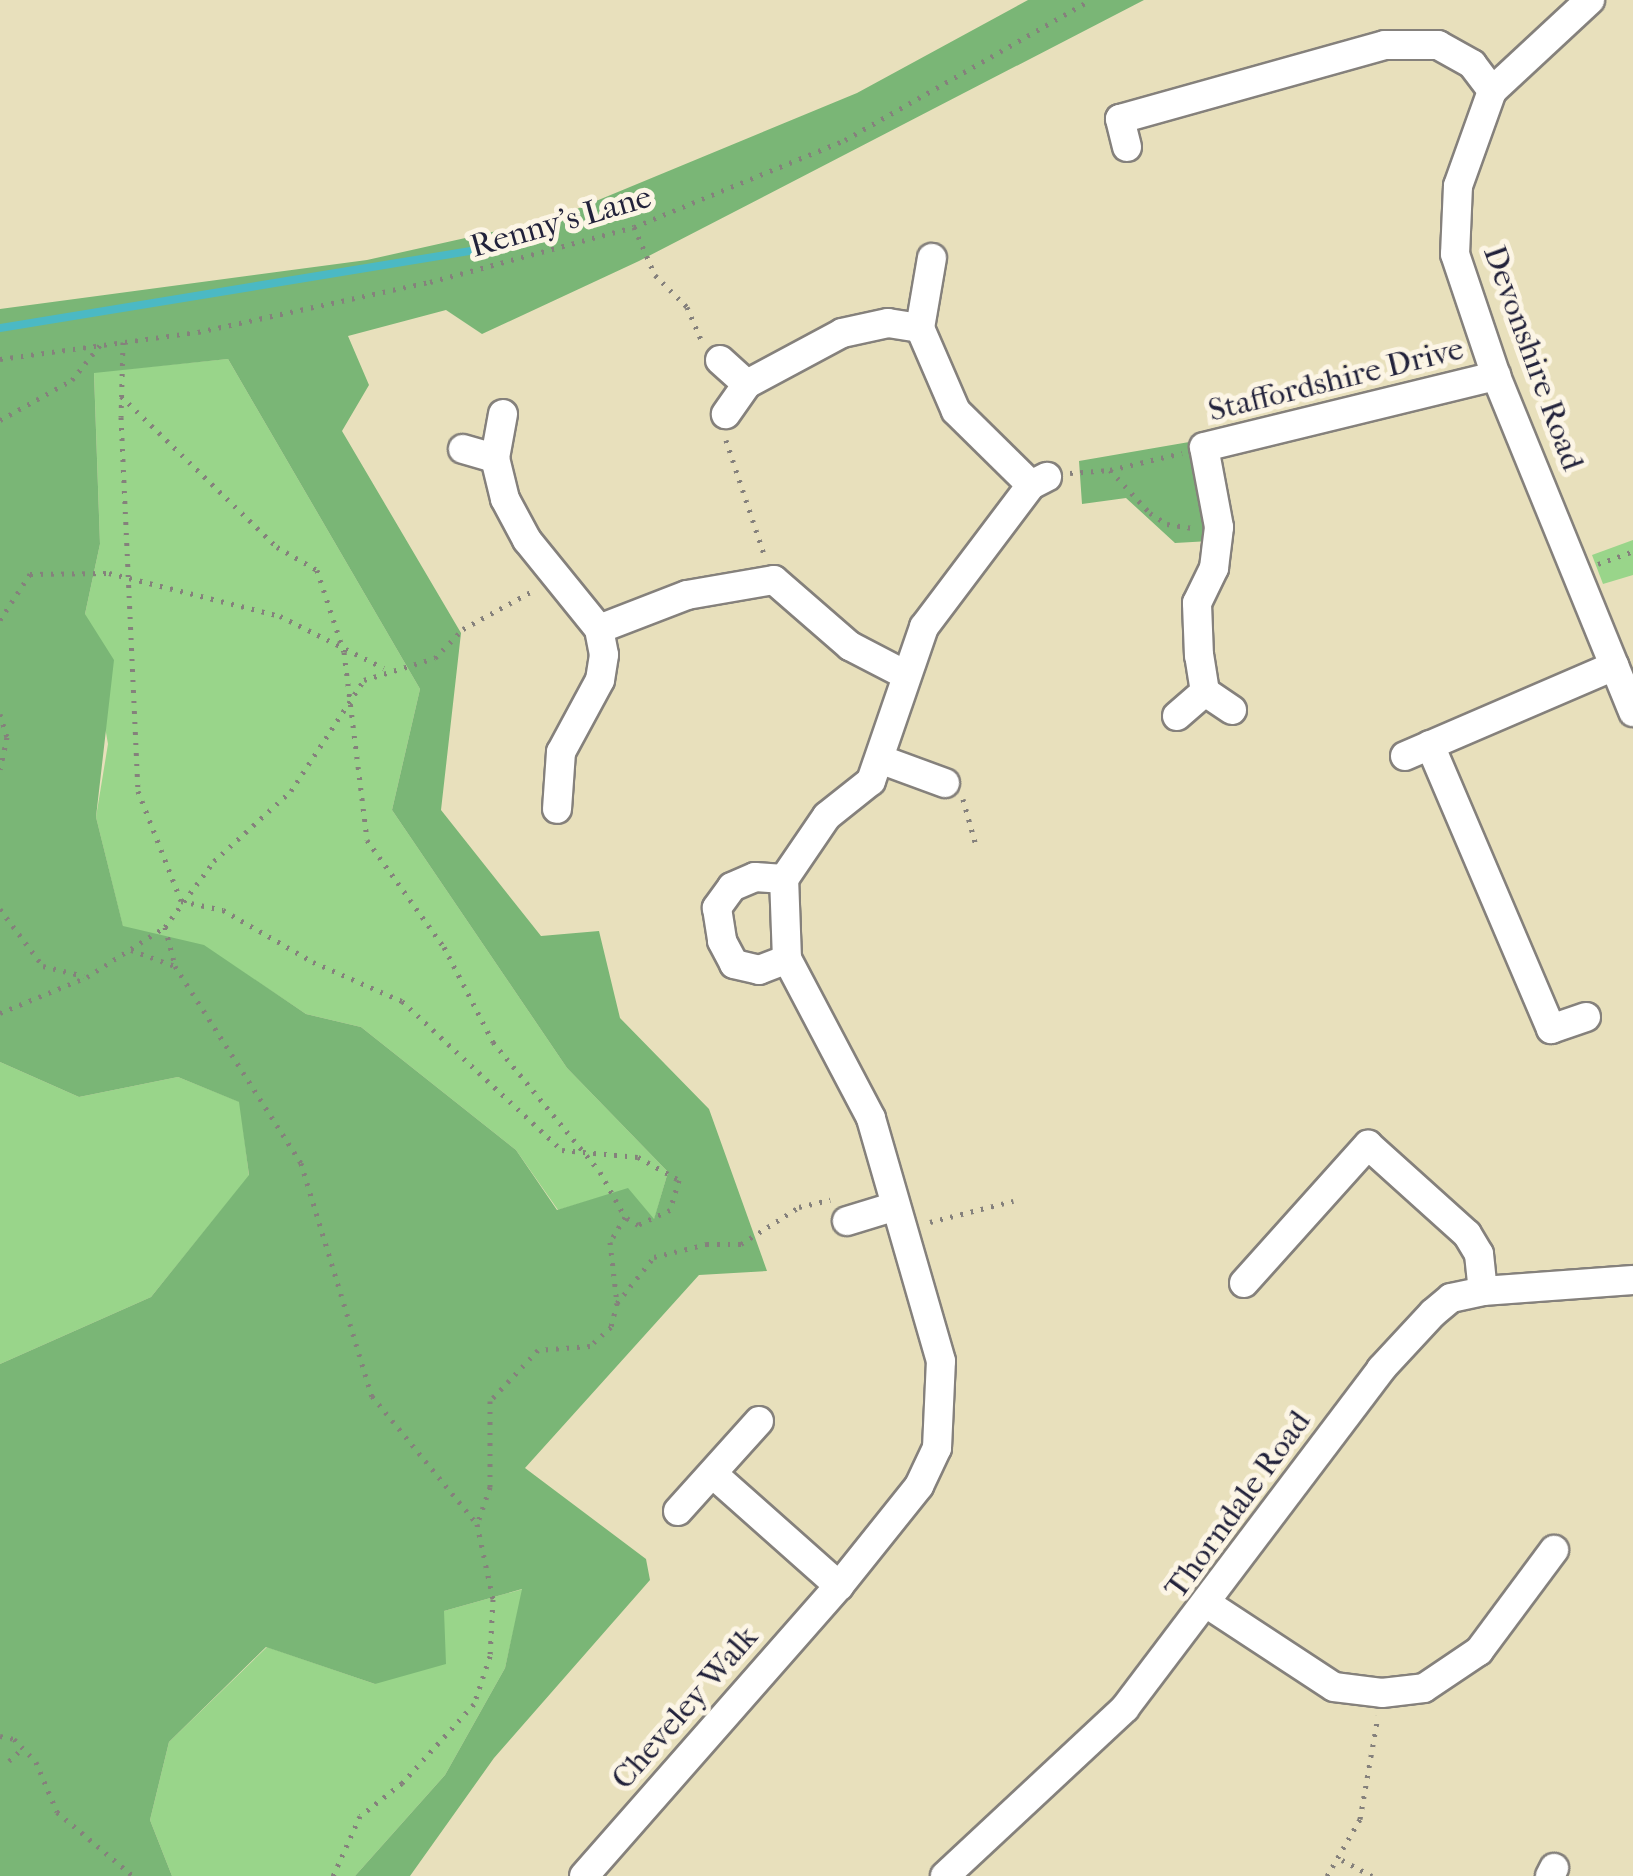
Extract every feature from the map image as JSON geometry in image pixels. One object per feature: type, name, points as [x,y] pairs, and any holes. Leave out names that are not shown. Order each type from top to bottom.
[{"type":"street","name":"Devonshire Road","points":[[1590,0],[1492,92],[1458,186],[1453,226],[1455,254],[1496,376],[1633,712]]},
{"type":"street","points":[[1127,147],[1120,119],[1385,45],[1438,45],[1472,64],[1492,92]]},
{"type":"street","points":[[784,879],[756,877],[732,887],[718,908],[734,964],[759,970],[787,959],[784,879],[801,848],[871,781],[882,760],[904,674],[924,627],[1039,482],[956,412],[920,328],[932,258]]},
{"type":"street","points":[[726,414],[746,384],[842,334],[888,323],[920,328]]},
{"type":"street","points":[[720,360],[746,384]]},
{"type":"street","name":"Staffordshire Drive","points":[[1205,692],[1197,603],[1214,568],[1220,527],[1210,494],[1204,447],[1496,376]]},
{"type":"street","points":[[503,414],[494,458],[506,499],[554,576],[599,629],[600,680],[548,750],[557,809]]},
{"type":"street","points":[[463,449],[494,458]]},
{"type":"street","points":[[599,629],[688,596],[774,580],[850,646],[904,674]]},
{"type":"street","points":[[1586,1016],[1551,1029],[1417,750],[1614,666]]},
{"type":"street","points":[[1177,716],[1205,692],[1232,710]]},
{"type":"street","points":[[882,760],[944,782]]},
{"type":"street","name":"Cheveley Walk","points":[[584,1876],[839,1586],[919,1486],[937,1448],[941,1361],[871,1118],[787,959]]},
{"type":"street","points":[[1244,1283],[1368,1145],[1467,1234],[1479,1254],[1482,1291]]},
{"type":"street","points":[[847,1221],[898,1218]]},
{"type":"street","name":"Thorndale Road","points":[[945,1876],[1125,1708],[1209,1605],[1381,1370],[1450,1298],[1482,1291],[1633,1280]]},
{"type":"street","points":[[678,1511],[759,1421]]},
{"type":"street","points":[[713,1474],[839,1586]]},
{"type":"street","points":[[1209,1605],[1334,1687],[1382,1693],[1424,1688],[1479,1651],[1557,1550]]},
{"type":"path","name":"Renny's Lane","points":[[0,358],[123,342],[430,282],[634,228],[845,140],[1090,0]]},
{"type":"path","points":[[634,228],[655,275],[686,308],[707,354],[720,360]]},
{"type":"path","points":[[123,342],[126,578],[138,791],[181,901]]},
{"type":"path","points":[[0,420],[72,380],[100,345]]},
{"type":"path","points":[[121,396],[277,547],[317,570],[344,652],[367,840],[444,947],[492,1042],[586,1154],[625,1217],[638,1225],[670,1210],[679,1180],[638,1157],[586,1154],[562,1150],[535,1129],[494,1080],[402,1001],[313,962],[223,910],[181,901]]},
{"type":"path","points":[[726,414],[727,449],[774,580]]},
{"type":"path","points":[[1039,482],[1204,447]]},
{"type":"path","points":[[1110,470],[1167,524],[1220,527]]},
{"type":"path","points":[[1578,573],[1633,551]]},
{"type":"path","points":[[0,617],[30,574],[126,578],[280,616],[344,652],[386,669]]},
{"type":"path","points":[[0,1013],[87,977],[165,926],[181,901],[291,792],[348,695],[386,669],[436,658],[464,629],[504,612],[554,576]]},
{"type":"path","points":[[0,714],[6,737],[0,769]]},
{"type":"path","points":[[944,782],[962,792],[977,849]]},
{"type":"path","points":[[0,909],[42,966],[87,977]]},
{"type":"path","points":[[165,926],[175,966],[301,1162],[372,1396],[477,1524],[493,1599],[490,1656],[474,1704],[402,1783],[360,1816],[334,1876]]},
{"type":"path","points":[[129,950],[175,966]]},
{"type":"path","points":[[617,1302],[654,1257],[707,1244],[740,1244],[798,1208],[830,1200],[847,1221]]},
{"type":"path","points":[[898,1218],[1013,1200]]},
{"type":"path","points":[[477,1524],[490,1487],[490,1400],[538,1350],[590,1346],[611,1328],[617,1302],[610,1242],[625,1217]]},
{"type":"path","points":[[1327,1876],[1342,1860],[1360,1819],[1382,1693]]},
{"type":"path","points":[[0,1736],[23,1748],[58,1812],[133,1876]]},
{"type":"path","points":[[9,1761],[23,1748]]},
{"type":"path","points":[[1342,1860],[1372,1876]]},
{"type":"green space","points":[[1028,0],[1144,0],[639,261],[482,334],[446,310],[348,336],[369,385],[342,431],[461,633],[441,810],[541,936],[599,931],[620,1018],[709,1109],[767,1271],[699,1275],[525,1468],[646,1559],[650,1580],[494,1758],[410,1876],[355,1876],[445,1775],[505,1668],[522,1589],[444,1611],[446,1664],[375,1684],[266,1647],[169,1742],[150,1820],[172,1876],[0,1876],[0,1364],[151,1297],[249,1175],[239,1102],[178,1077],[79,1097],[0,1062],[0,309],[367,260],[555,218],[857,93]],"holes":[[[228,359],[420,689],[392,810],[567,1068],[668,1172],[654,1219],[628,1188],[557,1210],[516,1150],[361,1027],[306,1014],[204,945],[123,926],[96,817],[114,660],[85,614],[100,544],[94,373]]]},
{"type":"green space","points":[[228,359],[420,689],[392,810],[567,1068],[668,1172],[654,1220],[628,1189],[558,1210],[516,1150],[361,1027],[306,1014],[204,946],[123,927],[96,817],[108,744],[85,614],[100,544],[94,372]]},
{"type":"green space","points":[[1195,441],[1210,541],[1175,543],[1126,498],[1082,504],[1079,461]]},
{"type":"green space","points":[[1633,540],[1633,575],[1603,584],[1592,555]]},
{"type":"green space","points":[[0,1062],[79,1097],[178,1077],[240,1102],[249,1176],[151,1297],[0,1364]]},
{"type":"green space","points":[[523,1589],[505,1668],[445,1775],[355,1876],[172,1876],[150,1820],[169,1742],[267,1647],[375,1684],[444,1611]]},
{"type":"waterway","points":[[0,328],[471,251]]}]
